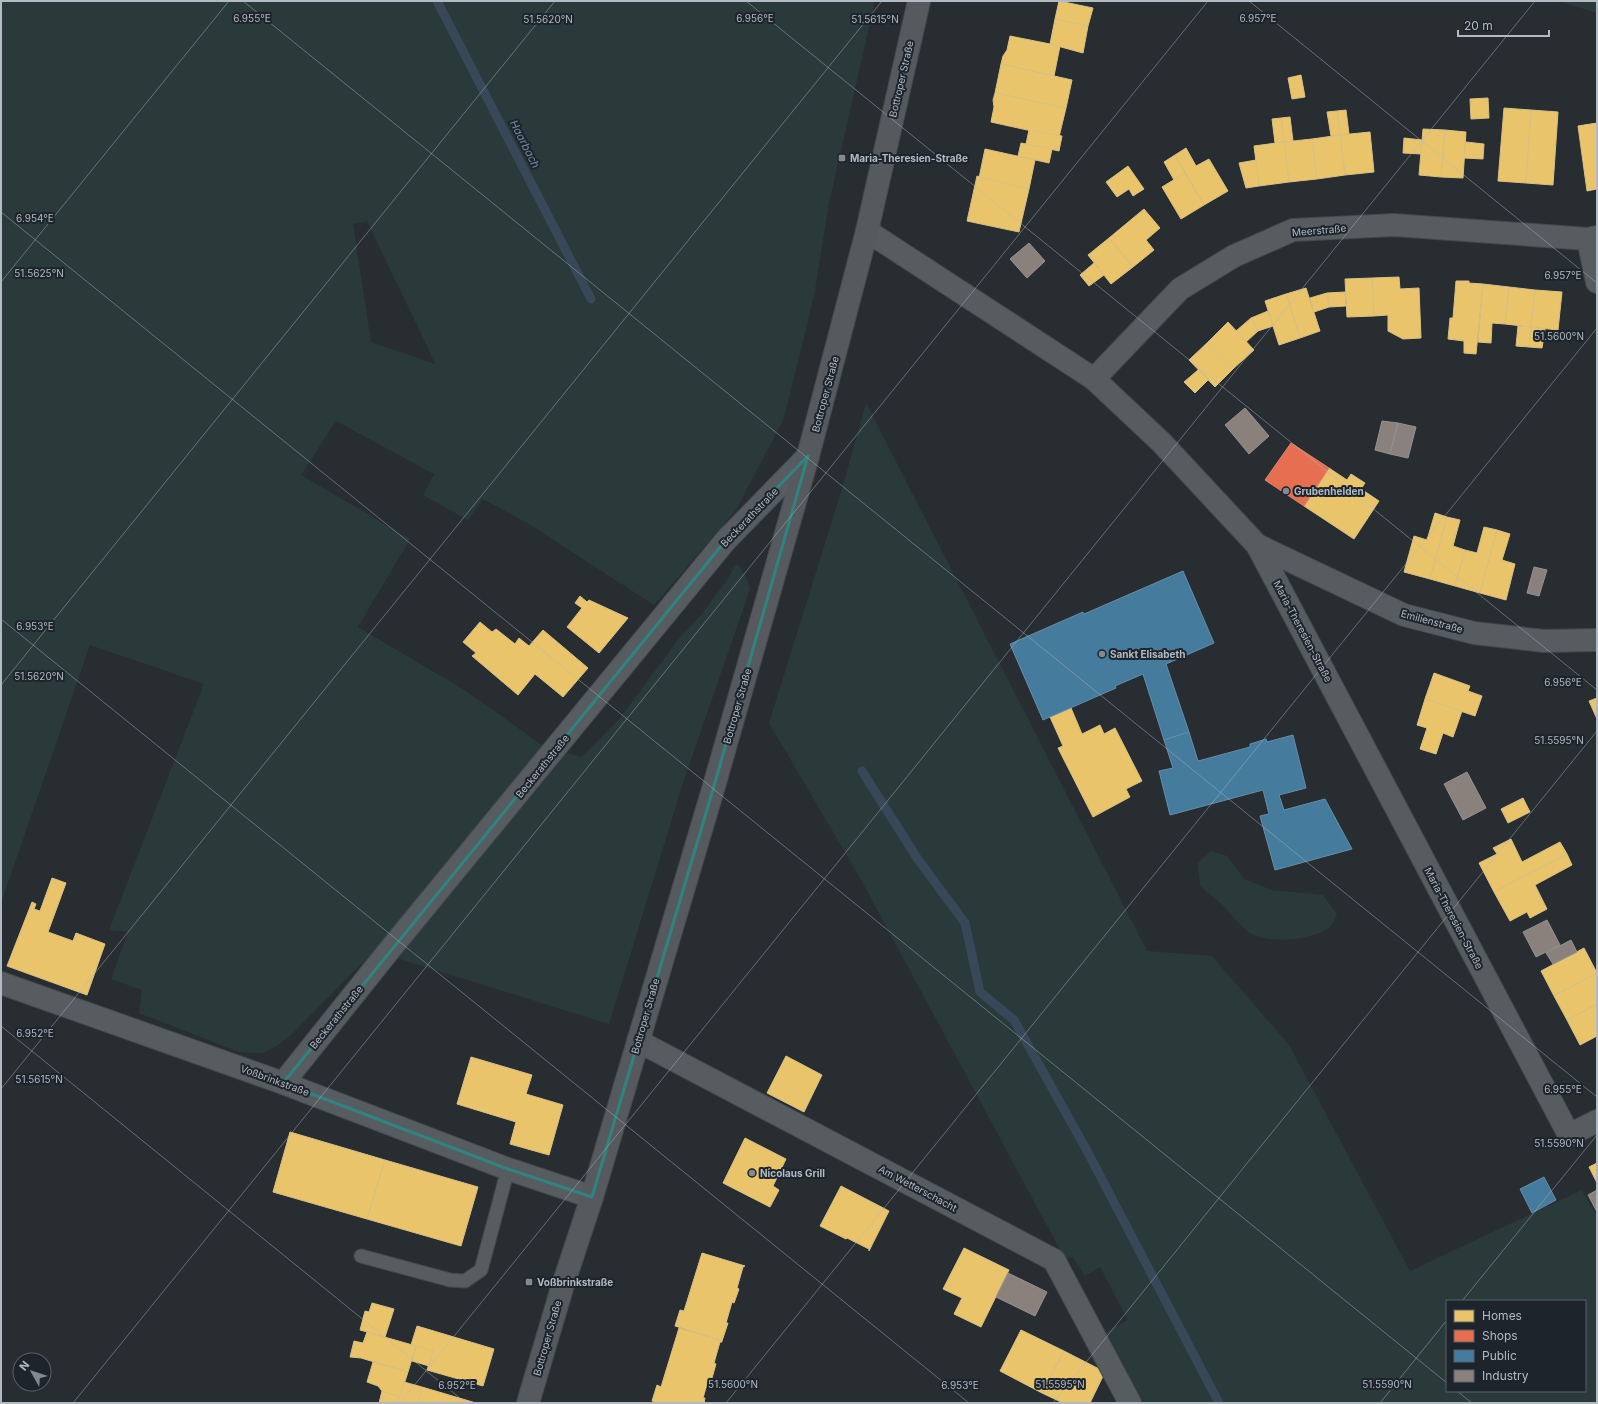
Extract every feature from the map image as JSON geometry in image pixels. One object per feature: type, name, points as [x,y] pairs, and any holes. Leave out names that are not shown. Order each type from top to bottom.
[{"type":"main road","name":"Bottroper Straße","points":[[528,1403],[562,1288],[592,1197],[714,786],[808,456],[867,231],[919,1]]},
{"type":"street","name":"Meerstraße","points":[[1094,379],[1180,289],[1234,256],[1293,230],[1394,225],[1593,238]]},
{"type":"street","name":"Maria-Theresien-Straße","points":[[867,231],[1094,379],[1162,443],[1257,545],[1569,1135],[1597,1121]]},
{"type":"street","points":[[1593,238],[1597,282]]},
{"type":"street","name":"Beckerathstraße","points":[[283,1083],[387,953],[726,540],[808,456]]},
{"type":"street","name":"Emilienstraße","points":[[1257,545],[1404,615],[1474,633],[1544,641],[1597,640]]},
{"type":"street","name":"Voßbrinkstraße","points":[[1,983],[283,1083],[508,1169],[592,1197]]},
{"type":"street","name":"Am Wetterschacht","points":[[638,1041],[1054,1260],[1130,1403]]},
{"type":"lane","points":[[360,1256],[450,1280],[465,1280],[481,1270],[508,1169]]},
{"type":"highlighted area","points":[[808,456],[714,786],[592,1197],[508,1169],[283,1083],[726,540]]},
{"type":"shaded area","points":[[1,1],[875,1],[829,203],[814,296],[784,418],[736,510],[654,605],[529,524],[483,499],[468,520],[423,495],[434,474],[336,421],[301,475],[410,539],[358,627],[466,691],[546,748],[383,942],[291,1035],[277,1046],[262,1053],[239,1052],[139,1013],[142,990],[111,979],[128,932],[109,930],[204,684],[90,645],[1,903]],"holes":[[[367,221],[435,363],[371,342],[353,224]]]},
{"type":"shaded area","points":[[1558,1],[1597,1],[1597,13]]},
{"type":"shaded area","points":[[866,403],[1147,951],[1212,956],[1289,1045],[1410,1271],[1582,1190],[1597,1217],[1597,1403],[1144,1403],[1106,1332],[1128,1320],[1100,1267],[1085,1276],[1073,1257],[1065,1259],[859,876],[769,723],[842,489]]},
{"type":"shaded area","points":[[738,564],[746,577],[750,589],[683,783],[609,1024],[397,958],[567,753],[582,757],[617,722],[678,640],[701,615],[727,580],[735,566]]},
{"type":"shaded area","points":[[1211,851],[1227,856],[1244,879],[1272,890],[1323,895],[1337,914],[1332,924],[1322,932],[1312,936],[1288,940],[1265,938],[1247,931],[1226,908],[1200,886],[1198,863]]},
{"type":"building: Homes","points":[[1059,1],[1093,8],[1088,26],[1055,19]]},
{"type":"building: Homes","points":[[1055,19],[1088,26],[1083,53],[1050,44]]},
{"type":"building: Homes","points":[[1010,36],[1060,46],[1054,76],[1001,64],[1003,56],[1007,50]]},
{"type":"building: Homes","points":[[1001,64],[1072,80],[1066,108],[995,93]]},
{"type":"building: Homes","points":[[1301,75],[1305,97],[1292,99],[1288,78]]},
{"type":"building: Homes","points":[[995,93],[1066,108],[1059,137],[991,122]]},
{"type":"building: Homes","points":[[1488,98],[1489,118],[1471,119],[1470,99]]},
{"type":"building: Homes","points":[[1504,108],[1531,110],[1526,183],[1498,181]]},
{"type":"building: Homes","points":[[1346,110],[1349,134],[1340,135],[1337,111]]},
{"type":"building: Homes","points":[[1531,110],[1558,112],[1553,185],[1526,183]]},
{"type":"building: Homes","points":[[1337,111],[1340,135],[1331,136],[1327,112]]},
{"type":"building: Homes","points":[[1290,117],[1293,141],[1284,142],[1281,118]]},
{"type":"building: Homes","points":[[1281,118],[1284,142],[1275,143],[1272,119]]},
{"type":"building: Homes","points":[[1597,123],[1597,189],[1587,191],[1578,126]]},
{"type":"building: Homes","points":[[1423,129],[1445,130],[1441,177],[1419,175]]},
{"type":"building: Homes","points":[[1029,130],[1062,136],[1059,151],[1026,144]]},
{"type":"building: Homes","points":[[1445,130],[1466,132],[1463,178],[1441,177]]},
{"type":"building: Homes","points":[[1370,132],[1374,172],[1345,175],[1340,135]]},
{"type":"building: Homes","points":[[1340,135],[1345,175],[1317,179],[1312,139]]},
{"type":"building: Homes","points":[[1404,138],[1422,140],[1421,154],[1403,153]]},
{"type":"building: Homes","points":[[1312,139],[1317,179],[1289,182],[1284,142]]},
{"type":"building: Homes","points":[[1284,142],[1289,182],[1259,186],[1254,146]]},
{"type":"building: Homes","points":[[1466,142],[1484,144],[1483,159],[1464,158]]},
{"type":"building: Homes","points":[[1021,143],[1052,149],[1049,163],[1018,156]]},
{"type":"building: Homes","points":[[1186,148],[1196,166],[1209,159],[1228,191],[1204,205],[1175,155]]},
{"type":"building: Homes","points":[[985,149],[1035,160],[1029,189],[979,178]]},
{"type":"building: Homes","points":[[1175,155],[1185,173],[1174,180],[1164,162]]},
{"type":"building: Homes","points":[[1256,160],[1259,186],[1246,188],[1239,163]]},
{"type":"building: Homes","points":[[1128,166],[1144,189],[1133,196],[1129,189],[1117,197],[1106,182]]},
{"type":"building: Homes","points":[[1185,173],[1204,205],[1181,219],[1162,187]]},
{"type":"building: Homes","points":[[977,176],[1029,189],[1019,232],[967,221]]},
{"type":"building: Homes","points":[[1144,209],[1160,228],[1146,240],[1154,250],[1133,267],[1109,238]]},
{"type":"building: Homes","points":[[1109,238],[1133,267],[1111,284],[1088,255]]},
{"type":"building: Homes","points":[[1094,263],[1104,275],[1089,286],[1080,275]]},
{"type":"building: Homes","points":[[1399,277],[1400,289],[1419,288],[1421,338],[1403,339],[1388,331],[1388,315],[1374,316],[1372,278]]},
{"type":"building: Homes","points":[[1372,278],[1374,316],[1347,317],[1345,279]]},
{"type":"building: Homes","points":[[1456,281],[1469,281],[1469,283],[1483,284],[1476,354],[1464,353],[1464,341],[1448,339],[1450,318],[1453,318]]},
{"type":"building: Homes","points":[[1483,284],[1509,287],[1505,324],[1492,323],[1491,343],[1478,342]]},
{"type":"building: Homes","points":[[1509,287],[1535,290],[1531,327],[1505,324]]},
{"type":"building: Homes","points":[[1306,288],[1320,331],[1300,338],[1286,294]]},
{"type":"building: Homes","points":[[1535,290],[1562,292],[1558,330],[1531,327]]},
{"type":"building: Homes","points":[[1345,292],[1346,306],[1329,307],[1327,293]]},
{"type":"building: Homes","points":[[1327,293],[1329,307],[1314,312],[1310,298]]},
{"type":"building: Homes","points":[[1286,294],[1300,338],[1279,345],[1265,301]]},
{"type":"building: Homes","points":[[1268,311],[1273,326],[1258,331],[1251,318]]},
{"type":"building: Homes","points":[[1251,318],[1258,331],[1246,342],[1236,331]]},
{"type":"building: Homes","points":[[1228,322],[1254,350],[1234,368],[1208,342]]},
{"type":"building: Homes","points":[[1518,326],[1531,327],[1529,347],[1516,346]]},
{"type":"building: Homes","points":[[1531,327],[1545,329],[1542,348],[1529,347]]},
{"type":"building: Homes","points":[[1208,342],[1234,368],[1215,387],[1189,360]]},
{"type":"building: Homes","points":[[1198,370],[1208,380],[1195,393],[1184,382]]},
{"type":"building: Homes","points":[[1329,468],[1347,480],[1351,474],[1365,483],[1361,489],[1379,501],[1354,539],[1304,506]]},
{"type":"building: Homes","points":[[1435,513],[1447,517],[1430,579],[1404,572],[1414,536],[1427,540]]},
{"type":"building: Homes","points":[[1447,517],[1460,520],[1453,546],[1465,550],[1455,586],[1430,579]]},
{"type":"building: Homes","points":[[1484,527],[1497,530],[1480,593],[1455,586],[1465,550],[1477,553]]},
{"type":"building: Homes","points":[[1497,530],[1510,534],[1502,560],[1515,564],[1506,600],[1480,593]]},
{"type":"building: Homes","points":[[580,596],[587,602],[589,600],[628,618],[599,653],[567,627],[582,608],[575,603]]},
{"type":"building: Homes","points":[[480,622],[492,632],[496,629],[515,644],[519,638],[529,646],[543,630],[588,668],[563,697],[535,674],[518,695],[472,656],[476,653],[463,642]]},
{"type":"building: Homes","points":[[1434,673],[1470,686],[1468,691],[1482,696],[1475,716],[1425,699]]},
{"type":"building: Homes","points":[[1597,698],[1597,719],[1589,701]]},
{"type":"building: Homes","points":[[1425,699],[1462,711],[1453,737],[1443,733],[1436,754],[1420,749],[1427,728],[1417,725]]},
{"type":"building: Homes","points":[[1071,708],[1082,734],[1100,725],[1104,734],[1115,728],[1142,781],[1126,789],[1130,797],[1093,817],[1058,748],[1063,746],[1050,717]]},
{"type":"building: Homes","points":[[1523,798],[1530,812],[1508,823],[1501,809]]},
{"type":"building: Homes","points":[[1511,839],[1522,862],[1560,842],[1567,854],[1494,892],[1479,863],[1497,854],[1493,848]]},
{"type":"building: Homes","points":[[1567,854],[1572,865],[1535,885],[1547,909],[1530,918],[1527,912],[1510,921],[1494,892]]},
{"type":"building: Homes","points":[[52,878],[66,883],[48,932],[73,941],[76,933],[105,944],[87,995],[7,966],[32,902],[36,904],[34,909],[40,911]]},
{"type":"building: Homes","points":[[1584,948],[1597,973],[1554,996],[1541,971]]},
{"type":"building: Homes","points":[[1597,973],[1597,1004],[1567,1020],[1554,996]]},
{"type":"building: Homes","points":[[1597,1004],[1597,1036],[1580,1045],[1567,1020]]},
{"type":"building: Homes","points":[[786,1056],[822,1075],[804,1112],[767,1093]]},
{"type":"building: Homes","points":[[471,1057],[532,1075],[526,1094],[563,1105],[549,1155],[510,1144],[516,1122],[457,1104]]},
{"type":"building: Homes","points":[[290,1132],[385,1160],[367,1219],[273,1192]]},
{"type":"building: Homes","points":[[745,1138],[786,1159],[773,1186],[779,1190],[770,1207],[723,1183]]},
{"type":"building: Homes","points":[[385,1160],[478,1187],[461,1246],[367,1219]]},
{"type":"building: Homes","points":[[1597,1163],[1597,1183],[1589,1167]]},
{"type":"building: Homes","points":[[841,1186],[889,1211],[869,1251],[869,1249],[820,1226]]},
{"type":"building: Homes","points":[[964,1248],[1009,1270],[981,1327],[954,1314],[962,1298],[943,1289]]},
{"type":"building: Homes","points":[[702,1253],[745,1266],[743,1267],[737,1288],[739,1289],[734,1303],[732,1302],[726,1323],[728,1323],[722,1341],[675,1326],[680,1310],[684,1311]]},
{"type":"building: Homes","points":[[372,1303],[394,1309],[385,1337],[360,1330],[365,1311],[369,1312]]},
{"type":"building: Homes","points":[[417,1326],[494,1349],[483,1386],[427,1370],[433,1351],[411,1345]]},
{"type":"building: Homes","points":[[679,1328],[722,1341],[720,1342],[714,1363],[716,1364],[712,1378],[709,1377],[703,1398],[705,1398],[704,1403],[657,1403],[652,1401],[657,1385],[661,1387]]},
{"type":"building: Homes","points":[[1021,1330],[1064,1351],[1042,1393],[1000,1371]]},
{"type":"building: Homes","points":[[367,1332],[416,1346],[408,1372],[361,1358],[350,1357],[354,1341],[363,1343]]},
{"type":"building: Homes","points":[[416,1346],[433,1351],[429,1366],[412,1361]]},
{"type":"building: Homes","points":[[1064,1351],[1105,1372],[1090,1403],[1063,1403],[1042,1393]]},
{"type":"building: Homes","points":[[373,1362],[408,1372],[400,1397],[382,1391],[378,1386],[367,1382]]},
{"type":"building: Homes","points":[[404,1382],[422,1387],[418,1403],[398,1403]]},
{"type":"building: Homes","points":[[422,1387],[476,1403],[418,1403]]},
{"type":"building: Homes","points":[[382,1391],[400,1397],[398,1403],[379,1403]]},
{"type":"building: Shops","points":[[1291,443],[1329,468],[1304,506],[1265,480]]},
{"type":"building: Public","name":"Sankt Elisabeth","points":[[1183,571],[1214,643],[1166,664],[1189,732],[1164,740],[1143,674],[1115,686],[1116,688],[1043,720],[1010,644]]},
{"type":"building: Public","points":[[1189,732],[1198,761],[1250,747],[1250,744],[1266,739],[1267,742],[1293,735],[1306,788],[1279,795],[1284,810],[1325,799],[1352,849],[1275,870],[1260,816],[1269,814],[1263,790],[1170,815],[1159,771],[1173,768],[1164,740]]},
{"type":"building: Public","points":[[1544,1177],[1556,1200],[1532,1213],[1520,1189]]},
{"type":"building: Industry","points":[[1029,243],[1045,261],[1027,278],[1010,259]]},
{"type":"building: Industry","points":[[1245,408],[1269,436],[1249,454],[1225,425]]},
{"type":"building: Industry","points":[[1382,421],[1398,423],[1390,454],[1375,450]]},
{"type":"building: Industry","points":[[1398,423],[1416,427],[1408,458],[1390,454]]},
{"type":"building: Industry","points":[[1534,567],[1547,570],[1539,596],[1527,593]]},
{"type":"building: Industry","points":[[1467,772],[1486,808],[1463,820],[1444,784]]},
{"type":"building: Industry","points":[[1547,920],[1560,945],[1536,957],[1523,932]]},
{"type":"building: Industry","points":[[1571,940],[1577,952],[1553,964],[1546,953]]},
{"type":"building: Industry","points":[[1597,1190],[1597,1212],[1588,1195]]},
{"type":"building: Industry","points":[[1008,1273],[1047,1292],[1035,1316],[996,1297]]},
{"type":"waterway","name":"Haarbach","points":[[437,1],[591,299]]},
{"type":"waterway","points":[[862,771],[917,858],[965,923],[980,992],[1014,1020],[1085,1147],[1219,1403]]},
{"type":"place","name":"Maria-Theresien-Straße","points":[[842,158]]},
{"type":"place","name":"Grubenhelden","points":[[1286,491]]},
{"type":"place","name":"Sankt Elisabeth","points":[[1102,654]]},
{"type":"place","name":"Nicolaus Grill","points":[[752,1173]]},
{"type":"place","name":"Voßbrinkstraße","points":[[529,1282]]}]
